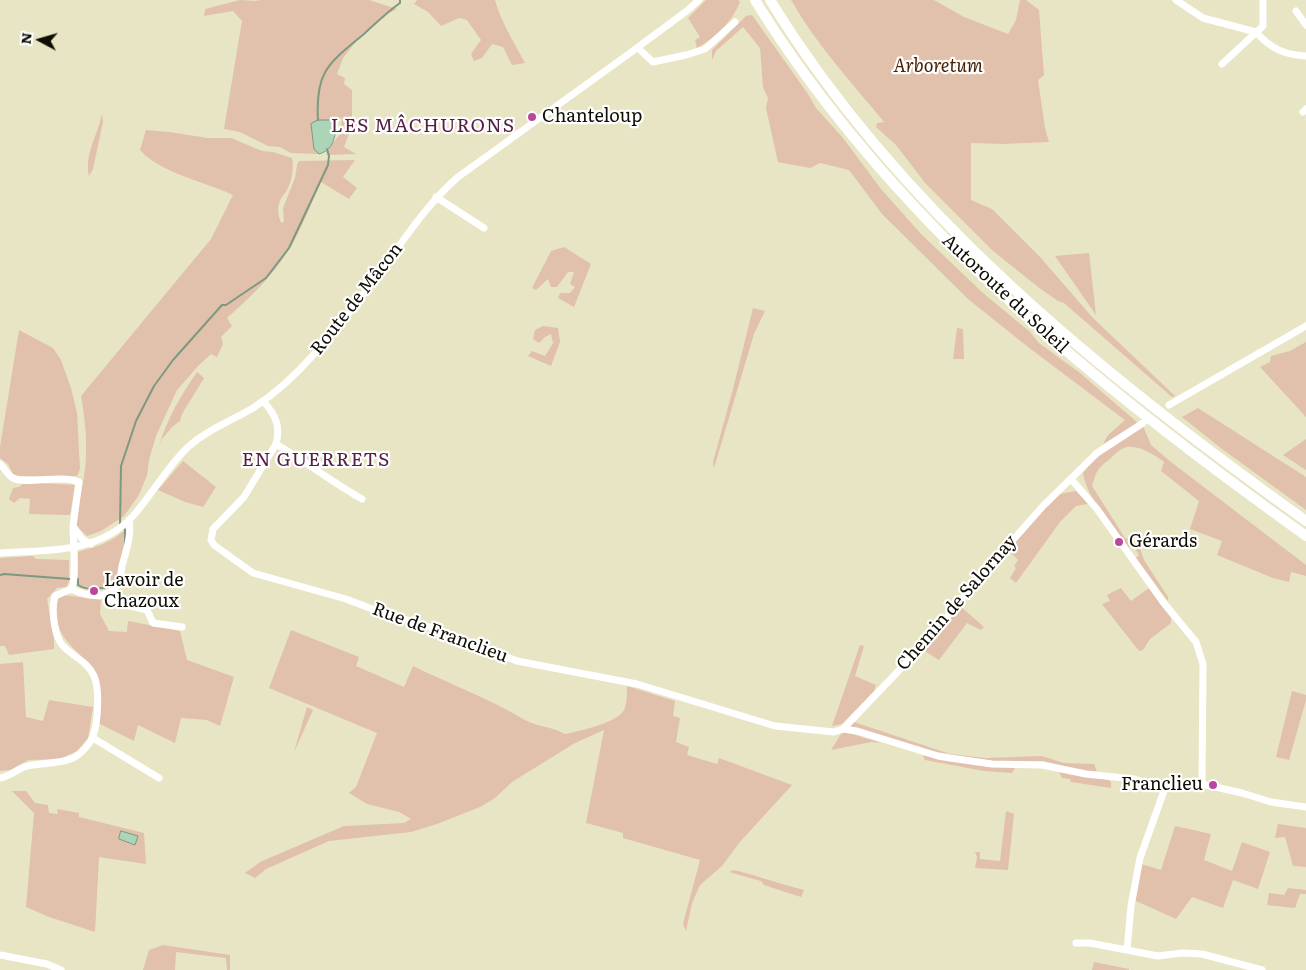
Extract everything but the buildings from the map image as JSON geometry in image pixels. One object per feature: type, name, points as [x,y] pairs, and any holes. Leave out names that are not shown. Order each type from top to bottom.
[{"type":"highway","name":"Autoroute du Soleil","points":[[755,0],[801,70],[853,137],[904,197],[954,249],[1093,374],[1215,469],[1306,536]]},
{"type":"highway","name":"Autoroute du Soleil","points":[[770,0],[812,64],[864,131],[908,183],[990,267],[1055,325],[1139,395],[1222,460],[1306,521]]},
{"type":"street","name":"Route de Mâcon","points":[[0,553],[73,549],[105,538],[124,524],[189,447],[211,431],[264,401],[292,378],[328,339],[436,197],[458,177],[638,48],[699,0]]},
{"type":"street","points":[[1176,0],[1203,18],[1256,32],[1266,44],[1276,50],[1296,56],[1306,56]]},
{"type":"street","points":[[1222,64],[1263,26],[1263,0]]},
{"type":"street","points":[[1296,10],[1306,25]]},
{"type":"street","points":[[638,48],[653,62],[686,56],[705,49],[735,22]]},
{"type":"street","points":[[436,197],[484,228]]},
{"type":"street","points":[[1169,406],[1306,326]]},
{"type":"street","points":[[264,401],[278,424],[279,434],[276,444],[306,461],[322,474],[362,499]]},
{"type":"street","name":"Chemin de Salornay","points":[[843,729],[929,639],[981,576],[1043,506],[1097,453],[1143,423]]},
{"type":"street","name":"Rue de Franclieu","points":[[276,444],[244,497],[213,529],[211,534],[214,545],[253,574],[346,599],[444,632],[517,661],[638,684],[774,726],[834,732],[843,729]]},
{"type":"street","points":[[0,464],[15,479],[66,479],[79,482],[73,526],[74,586],[55,596],[52,613],[60,644],[85,663],[94,675],[97,688],[97,707],[93,738],[75,758],[60,763],[38,764],[22,768],[0,778]]},
{"type":"street","points":[[1071,478],[1097,509],[1163,602],[1196,642],[1203,664],[1202,784]]},
{"type":"street","points":[[71,589],[93,596],[107,594],[114,590],[119,582],[131,529],[124,524]]},
{"type":"street","points":[[73,526],[82,539],[91,544]]},
{"type":"street","points":[[107,594],[114,602],[147,610],[153,623],[182,627]]},
{"type":"street","points":[[843,729],[867,734],[938,756],[992,764],[1042,765],[1086,774],[1134,779],[1165,788],[1202,784],[1271,802],[1306,807]]},
{"type":"street","points":[[93,738],[160,778]]},
{"type":"street","points":[[1127,950],[1131,906],[1140,858],[1165,788]]},
{"type":"street","points":[[1076,943],[1090,943],[1158,956],[1182,953],[1202,954],[1262,970]]},
{"type":"street","points":[[0,955],[47,964],[62,970]]},
{"type":"green space","points":[[240,0],[369,0],[397,9],[389,13],[358,39],[343,58],[337,74],[345,78],[344,84],[352,90],[352,129],[344,147],[356,154],[327,155],[326,152],[340,134],[342,118],[318,120],[314,149],[319,154],[291,153],[280,147],[268,146],[240,132],[224,129],[242,21],[233,11],[204,16],[205,9]]},
{"type":"green space","points":[[417,0],[495,0],[504,24],[525,63],[512,65],[503,47],[492,44],[482,58],[474,61],[471,54],[481,40],[467,20],[459,18],[441,26],[428,12],[414,4]]},
{"type":"green space","points":[[706,0],[738,0],[740,2],[733,16],[723,28],[697,48],[695,40],[700,37],[688,18]]},
{"type":"green space","name":"Arboretum","points":[[791,0],[934,0],[964,17],[1008,34],[1016,20],[1020,0],[1026,0],[1039,10],[1044,75],[1038,80],[1049,142],[971,143],[971,200],[992,209],[1041,258],[1092,317],[1175,396],[1172,397],[1064,303],[1038,287],[993,251],[926,184],[896,145],[876,127],[877,123],[884,122],[823,48]]},
{"type":"green space","points":[[752,15],[816,108],[843,138],[881,189],[921,234],[983,293],[1030,332],[1039,343],[1080,373],[1138,423],[1103,444],[1108,435],[1125,420],[968,299],[882,214],[849,170],[820,163],[810,168],[778,162],[766,108],[768,98],[763,87],[760,48],[743,27],[716,51],[712,60],[712,50],[746,16]]},
{"type":"green space","points":[[102,114],[103,122],[93,169],[89,176],[88,160]]},
{"type":"green space","points":[[146,130],[208,138],[231,138],[262,151],[273,152],[292,158],[291,178],[278,206],[281,223],[284,222],[283,208],[295,178],[299,161],[355,160],[343,177],[357,188],[349,199],[321,182],[289,250],[256,291],[227,318],[232,326],[221,337],[223,344],[217,357],[211,354],[177,390],[156,436],[147,475],[139,495],[124,516],[101,531],[87,536],[76,526],[86,460],[86,432],[81,396],[211,239],[233,195],[171,171],[149,158],[140,150]]},
{"type":"green space","points":[[564,247],[591,264],[574,307],[558,298],[560,293],[570,293],[575,287],[570,284],[574,272],[568,272],[557,287],[551,287],[548,279],[536,290],[532,288],[551,251]]},
{"type":"green space","points":[[1089,253],[1096,315],[1055,256]]},
{"type":"green space","points":[[753,308],[765,311],[754,334],[714,468],[713,462]]},
{"type":"green space","points":[[543,326],[558,328],[560,342],[551,366],[528,356],[532,351],[545,356],[553,343],[551,334],[539,343],[533,339],[535,330]]},
{"type":"green space","points":[[957,328],[963,329],[964,359],[953,359]]},
{"type":"green space","points":[[19,330],[53,348],[61,360],[77,413],[80,469],[77,476],[14,476],[8,464],[0,458],[0,447]]},
{"type":"green space","points":[[1306,342],[1306,417],[1260,367],[1270,362],[1271,356],[1290,351]]},
{"type":"green space","points":[[197,372],[204,378],[182,414],[180,421],[172,427],[159,446],[175,407]]},
{"type":"green space","points":[[1198,408],[1306,477],[1306,510],[1222,449],[1182,417]]},
{"type":"green space","points":[[1143,426],[1151,445],[1306,565],[1306,576],[1291,572],[1289,582],[1273,578],[1217,555],[1222,541],[1190,529],[1199,501],[1161,471],[1164,462],[1140,448],[1124,448],[1100,467],[1092,486],[1125,538],[1138,542],[1144,560],[1168,597],[1168,601],[1136,558],[1139,555],[1133,545],[1129,548],[1095,502],[1085,483],[1083,473],[1096,456]]},
{"type":"green space","points":[[1306,439],[1306,470],[1283,455]]},
{"type":"green space","points":[[183,461],[216,487],[203,507],[185,502],[158,490]]},
{"type":"green space","points":[[25,482],[75,485],[70,515],[29,514],[30,499],[20,498],[14,503],[9,499],[13,488],[19,487]]},
{"type":"green space","points":[[1076,491],[1088,504],[1076,506],[1060,522],[1016,583],[1010,578],[1018,560],[1007,549],[1047,505],[1060,494]]},
{"type":"green space","points":[[127,528],[121,565],[112,586],[99,588],[78,586],[78,552],[98,546],[122,533]]},
{"type":"green space","points":[[33,556],[36,559],[69,560],[69,582],[66,587],[57,588],[47,599],[54,649],[9,655],[5,646],[0,646],[0,558]]},
{"type":"green space","points":[[1121,588],[1131,601],[1149,588],[1171,618],[1171,623],[1150,639],[1143,650],[1139,651],[1102,604],[1110,601],[1107,595]]},
{"type":"green space","points":[[64,595],[101,600],[100,614],[109,631],[127,632],[128,621],[180,631],[187,660],[234,677],[220,726],[207,720],[181,718],[175,743],[138,725],[134,741],[98,723],[99,692],[97,675],[92,667],[66,640],[58,626],[56,609],[58,599]]},
{"type":"green space","points":[[960,606],[984,627],[981,630],[967,623],[939,660],[923,650]]},
{"type":"green space","points":[[291,630],[359,657],[356,666],[404,687],[413,666],[484,698],[530,722],[565,734],[606,723],[620,715],[626,704],[627,686],[675,701],[673,716],[680,718],[676,742],[689,747],[687,755],[717,764],[719,758],[792,785],[739,843],[722,866],[700,885],[692,903],[686,931],[683,924],[700,860],[623,838],[623,833],[586,823],[604,730],[575,743],[512,782],[495,798],[480,807],[411,832],[329,841],[266,869],[255,878],[245,873],[260,862],[344,826],[404,823],[411,819],[399,812],[367,804],[349,793],[356,787],[377,733],[269,688]]},
{"type":"green space","points":[[860,645],[864,646],[855,676],[876,685],[874,691],[842,724],[832,726]]},
{"type":"green space","points":[[23,662],[26,717],[43,721],[49,700],[93,707],[88,738],[77,751],[60,759],[28,760],[11,770],[0,771],[0,664]]},
{"type":"green space","points":[[1292,691],[1306,695],[1306,700],[1289,760],[1276,757]]},
{"type":"green space","points":[[307,707],[313,710],[294,752]]},
{"type":"green space","points":[[854,722],[950,754],[986,758],[1042,756],[1064,763],[1094,764],[1097,772],[1082,771],[1043,761],[991,762],[949,757],[848,728]]},
{"type":"green space","points":[[846,732],[881,743],[871,742],[831,750],[841,734]]},
{"type":"green space","points":[[923,755],[937,759],[1015,768],[1012,773],[984,771],[925,760]]},
{"type":"green space","points":[[1059,772],[1107,779],[1111,782],[1111,788],[1071,782],[1070,779],[1062,778]]},
{"type":"green space","points":[[12,791],[26,791],[35,803],[48,805],[49,813],[58,814],[57,809],[79,813],[79,817],[144,833],[146,864],[99,857],[95,932],[49,917],[26,907],[34,813]]},
{"type":"green space","points":[[1006,811],[1014,814],[1008,870],[975,868],[977,857],[975,852],[980,852],[980,859],[1000,861]]},
{"type":"green space","points":[[1278,824],[1306,828],[1306,867],[1293,866],[1285,837],[1275,838]]},
{"type":"green space","points":[[1175,826],[1211,834],[1204,860],[1232,871],[1242,842],[1270,852],[1258,889],[1233,880],[1223,908],[1192,897],[1176,919],[1134,900],[1141,864],[1161,870]]},
{"type":"green space","points":[[734,870],[804,890],[801,897],[764,885],[761,881],[729,872]]},
{"type":"green space","points":[[1288,888],[1306,890],[1306,894],[1300,894],[1295,908],[1267,905],[1269,893],[1284,895]]},
{"type":"green space","points":[[163,945],[230,955],[230,970],[227,970],[226,958],[176,952],[175,970],[143,970],[149,950]]},
{"type":"green space","points":[[1094,962],[1129,969],[1129,970],[1092,970]]},
{"type":"shaded area","points":[[318,120],[335,120],[336,125],[335,136],[331,145],[319,154],[314,149],[311,124]]},
{"type":"shaded area","points":[[121,831],[138,836],[135,845],[119,839]]},
{"type":"waterway","points":[[318,120],[319,90],[322,79],[333,61],[400,3],[400,0]]},
{"type":"waterway","points":[[120,525],[121,466],[136,421],[154,386],[173,360],[222,305],[226,305],[266,278],[289,248],[328,165],[329,156],[327,149]]},
{"type":"waterway","points":[[124,528],[125,545]]},
{"type":"waterway","points":[[0,575],[70,579]]},
{"type":"waterway","points":[[78,579],[78,585],[90,589],[113,585]]},
{"type":"place","name":"Chanteloup","points":[[532,117]]},
{"type":"place","name":"Gérards","points":[[1119,542]]},
{"type":"place","name":"Lavoir de Chazoux","points":[[94,591]]},
{"type":"place","name":"Franclieu","points":[[1213,785]]},
{"type":"district","name":"LES MÂCHURONS","points":[[423,126]]},
{"type":"district","name":"EN GUERRETS","points":[[316,460]]}]
